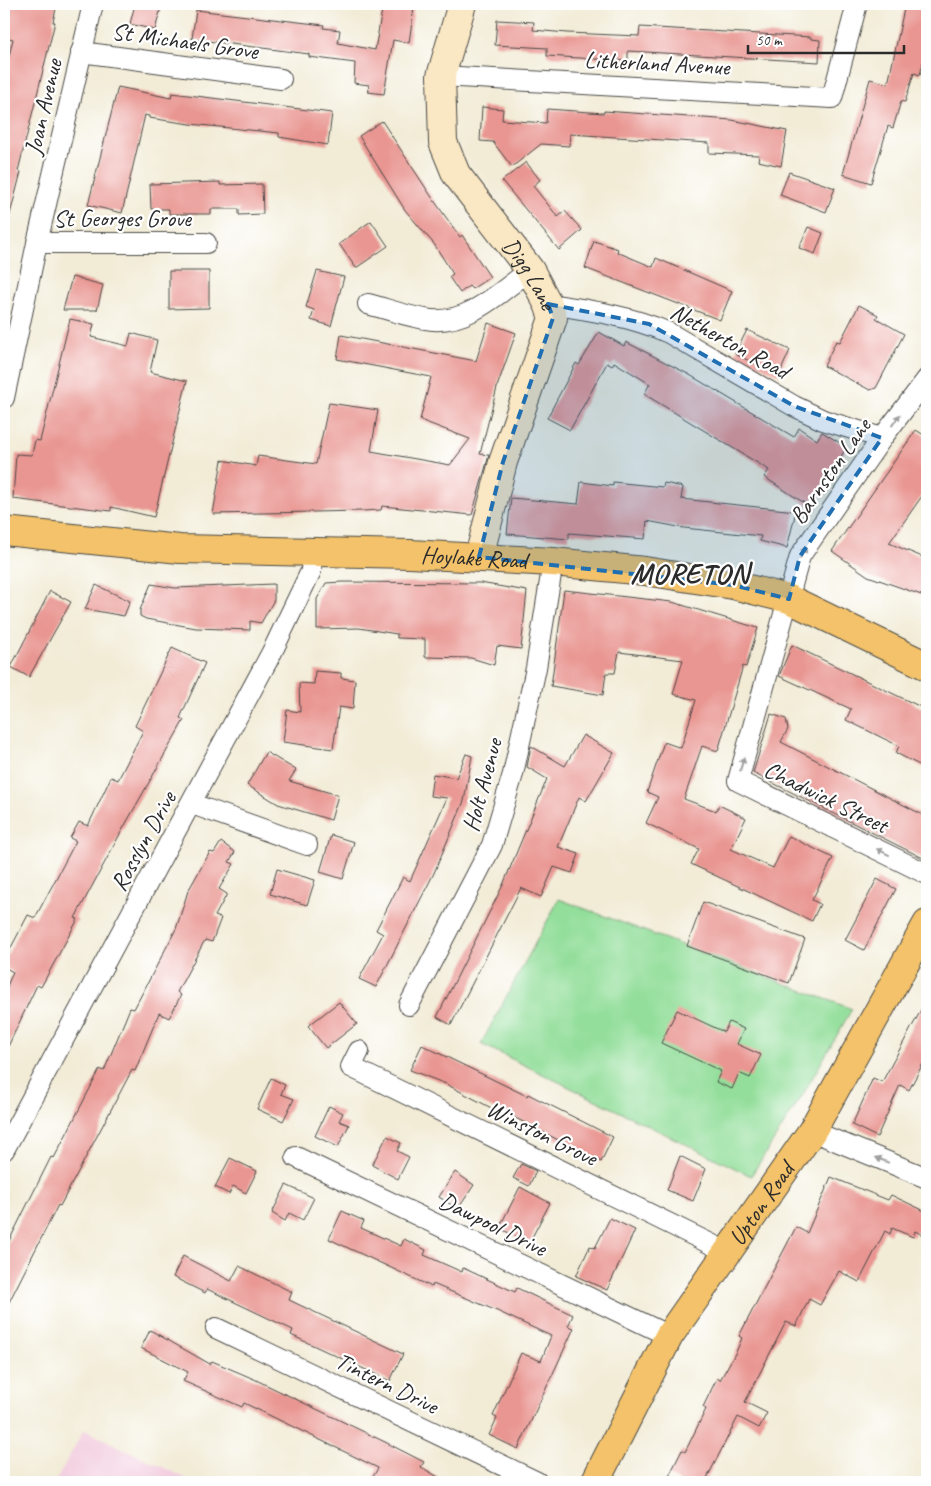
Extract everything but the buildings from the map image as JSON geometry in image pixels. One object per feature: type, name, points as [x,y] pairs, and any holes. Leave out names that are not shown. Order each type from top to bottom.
[{"type":"main road","name":"Hoylake Road","points":[[4,531],[180,549],[312,550],[479,557],[552,562],[645,572],[713,582],[789,599],[927,666]]},
{"type":"main road","name":"Upton Road","points":[[595,1482],[669,1336],[812,1130],[927,924]]},
{"type":"street","name":"Joan Avenue","points":[[4,398],[37,242],[93,4]]},
{"type":"street","name":"Digg Lane","points":[[462,4],[441,76],[443,142],[456,174],[530,270],[548,304],[553,318],[506,453],[479,557]]},
{"type":"street","name":"Litherland Avenue","points":[[441,76],[832,98],[857,4]]},
{"type":"street","name":"St Michaels Grove","points":[[81,52],[281,79]]},
{"type":"street","name":"St Georges Grove","points":[[37,242],[206,243]]},
{"type":"street","points":[[368,304],[426,320],[455,318],[481,306],[530,270]]},
{"type":"street","name":"Netherton Road","points":[[548,304],[649,324],[668,333],[794,406],[823,420],[882,438]]},
{"type":"street","name":"Barnston Lane","points":[[789,599],[800,556],[882,438],[927,379]]},
{"type":"street","name":"Rosslyn Drive","points":[[4,1150],[192,804],[272,652],[311,571],[312,550]]},
{"type":"street","name":"Holt Avenue","points":[[409,1005],[492,845],[513,774],[536,668],[552,562]]},
{"type":"street","name":"Chadwick Street","points":[[789,599],[738,781],[927,874]]},
{"type":"street","points":[[192,804],[307,845]]},
{"type":"street","name":"Winston Grove","points":[[360,1051],[351,1067],[727,1252]]},
{"type":"street","points":[[812,1130],[927,1178]]},
{"type":"street","name":"Dawpool Drive","points":[[296,1157],[669,1336]]},
{"type":"street","name":"Tintern Drive","points":[[216,1328],[536,1482]]},
{"type":"highlighted area","points":[[548,304],[649,324],[794,406],[882,438],[800,556],[789,599],[733,585],[479,557],[503,462],[553,318]]},
{"type":"shaded area","points":[[84,1430],[194,1482],[55,1482]]},
{"type":"green space","points":[[559,899],[852,1009],[802,1096],[751,1176],[481,1044]]},
{"type":"district","name":"MORETON","points":[[690,573]]}]
